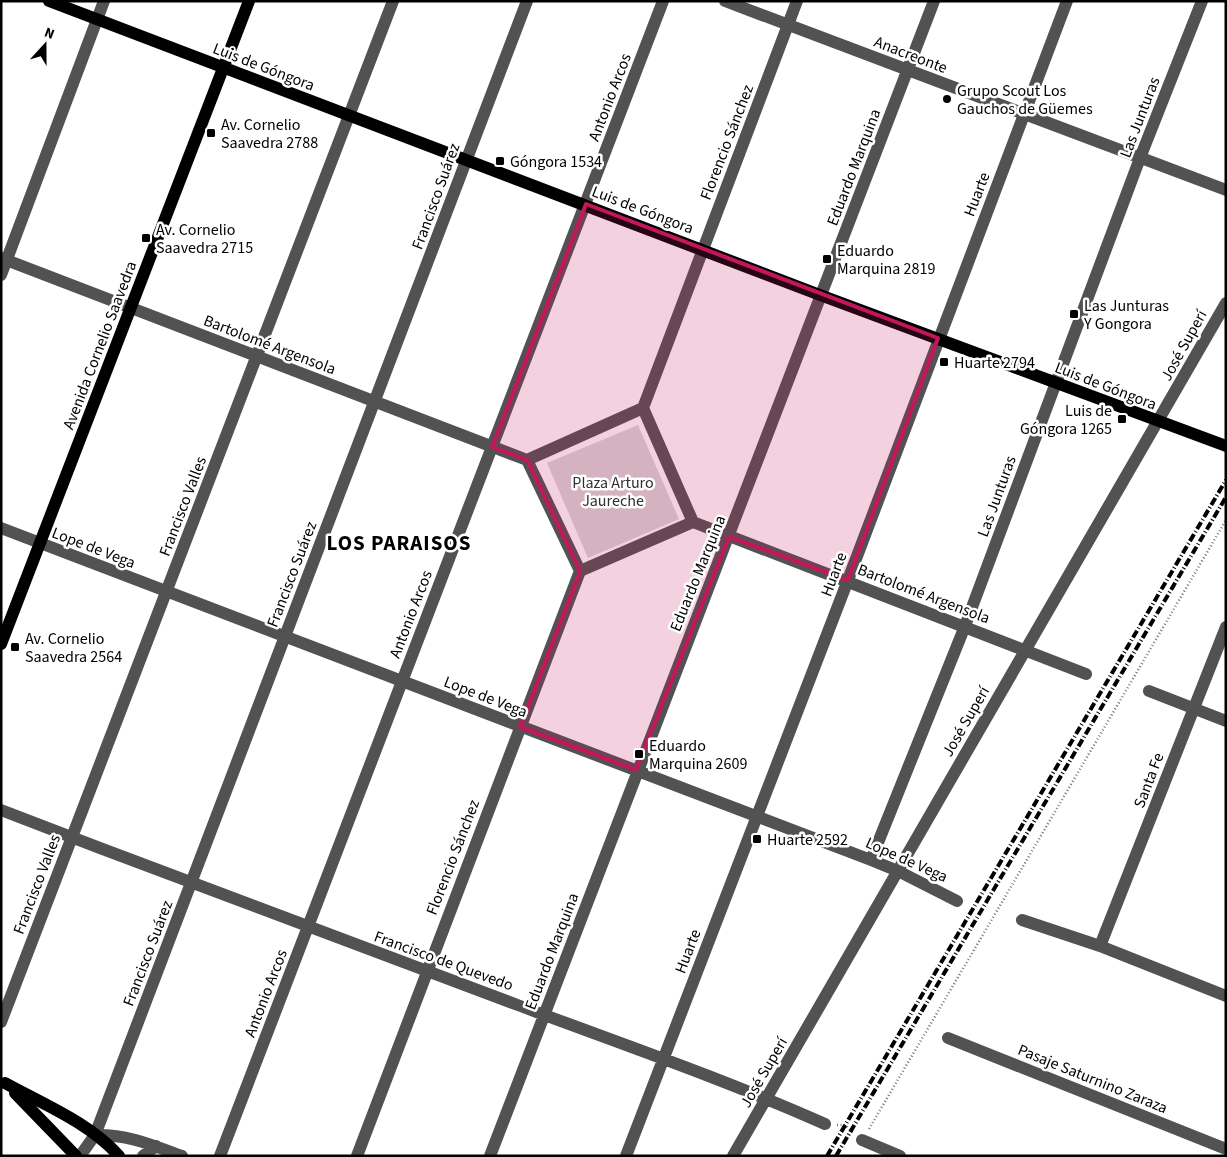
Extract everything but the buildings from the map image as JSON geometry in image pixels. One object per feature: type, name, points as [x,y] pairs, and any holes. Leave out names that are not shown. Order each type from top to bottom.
[{"type":"main road","name":"Luis de Góngora","points":[[49,1],[465,161],[586,204],[820,295],[1226,446]]},
{"type":"main road","name":"Avenida Cornelio Saavedra","points":[[1,644],[249,1]]},
{"type":"main road","points":[[3,1081],[77,1123],[95,1135],[119,1156]]},
{"type":"main road","points":[[3,1081],[76,1156]]},
{"type":"street","points":[[1,275],[4,259],[104,1]]},
{"type":"street","name":"Francisco Valles","points":[[1,1022],[394,1]]},
{"type":"street","name":"Francisco Suárez","points":[[80,1156],[95,1135],[283,638],[376,402],[465,161],[527,1]]},
{"type":"street","name":"Antonio Arcos","points":[[220,1156],[663,1]]},
{"type":"street","name":"Anacreonte","points":[[725,1],[1226,190]]},
{"type":"street","name":"Florencio Sánchez","points":[[643,408],[797,1]]},
{"type":"street","name":"Eduardo Marquina","points":[[490,1156],[636,770],[729,536],[934,1]]},
{"type":"street","name":"Huarte","points":[[626,1156],[848,580],[1067,1]]},
{"type":"street","name":"Las Junturas","points":[[871,860],[965,626],[1140,158],[1202,1]]},
{"type":"street","name":"Bartolomé Argensola","points":[[4,259],[527,460]]},
{"type":"street","name":"José Superí","points":[[733,1156],[1226,303]]},
{"type":"street","points":[[643,408],[693,522],[580,571],[527,460],[643,408]]},
{"type":"street","name":"Bartolomé Argensola","points":[[693,522],[848,580],[1086,674]]},
{"type":"street","name":"Lope de Vega","points":[[1,528],[283,638],[402,681],[871,860],[898,871],[957,901]]},
{"type":"street","name":"Florencio Sánchez","points":[[357,1156],[580,571]]},
{"type":"street","name":"Santa Fe","points":[[1100,946],[1226,627]]},
{"type":"street","points":[[1149,691],[1226,720]]},
{"type":"street","name":"Francisco de Quevedo","points":[[1,810],[308,927],[663,1058],[766,1098],[825,1124]]},
{"type":"street","points":[[1022,920],[1100,946],[1226,996]]},
{"type":"street","name":"Pasaje Saturnino Zaraza","points":[[948,1038],[1226,1149]]},
{"type":"street","points":[[95,1135],[123,1136],[182,1156]]},
{"type":"street","points":[[862,1140],[900,1156]]},
{"type":"street","points":[[143,1156],[156,1146]]},
{"type":"path","points":[[825,1124],[845,1125],[862,1140],[1226,520]]},
{"type":"highlighted area","points":[[586,204],[938,338],[848,580],[729,537],[636,770],[520,727],[580,571],[527,460],[492,447]]},
{"type":"green space","name":"Plaza Arturo Jaureche","points":[[638,425],[679,519],[588,558],[547,463]]},
{"type":"railway","points":[[827,1156],[1226,480]]},
{"type":"railway","points":[[836,1156],[1226,497]]},
{"type":"place","name":"Grupo Scout Los Gauchos de Güemes","points":[[947,99]]},
{"type":"place","name":"Av. Cornelio Saavedra 2788","points":[[211,133]]},
{"type":"place","name":"Góngora 1534","points":[[500,161]]},
{"type":"place","name":"Av. Cornelio Saavedra 2715","points":[[146,238]]},
{"type":"place","name":"Eduardo Marquina 2819","points":[[827,259]]},
{"type":"place","name":"Las Junturas Y Gongora","points":[[1074,314]]},
{"type":"place","name":"Huarte 2794","points":[[944,362]]},
{"type":"place","name":"Luis de Góngora 1265","points":[[1122,419]]},
{"type":"place","name":"Av. Cornelio Saavedra 2564","points":[[15,647]]},
{"type":"place","name":"Eduardo Marquina 2609","points":[[639,754]]},
{"type":"place","name":"Huarte 2592","points":[[757,839]]},
{"type":"district","name":"LOS PARAISOS","points":[[399,543]]}]
